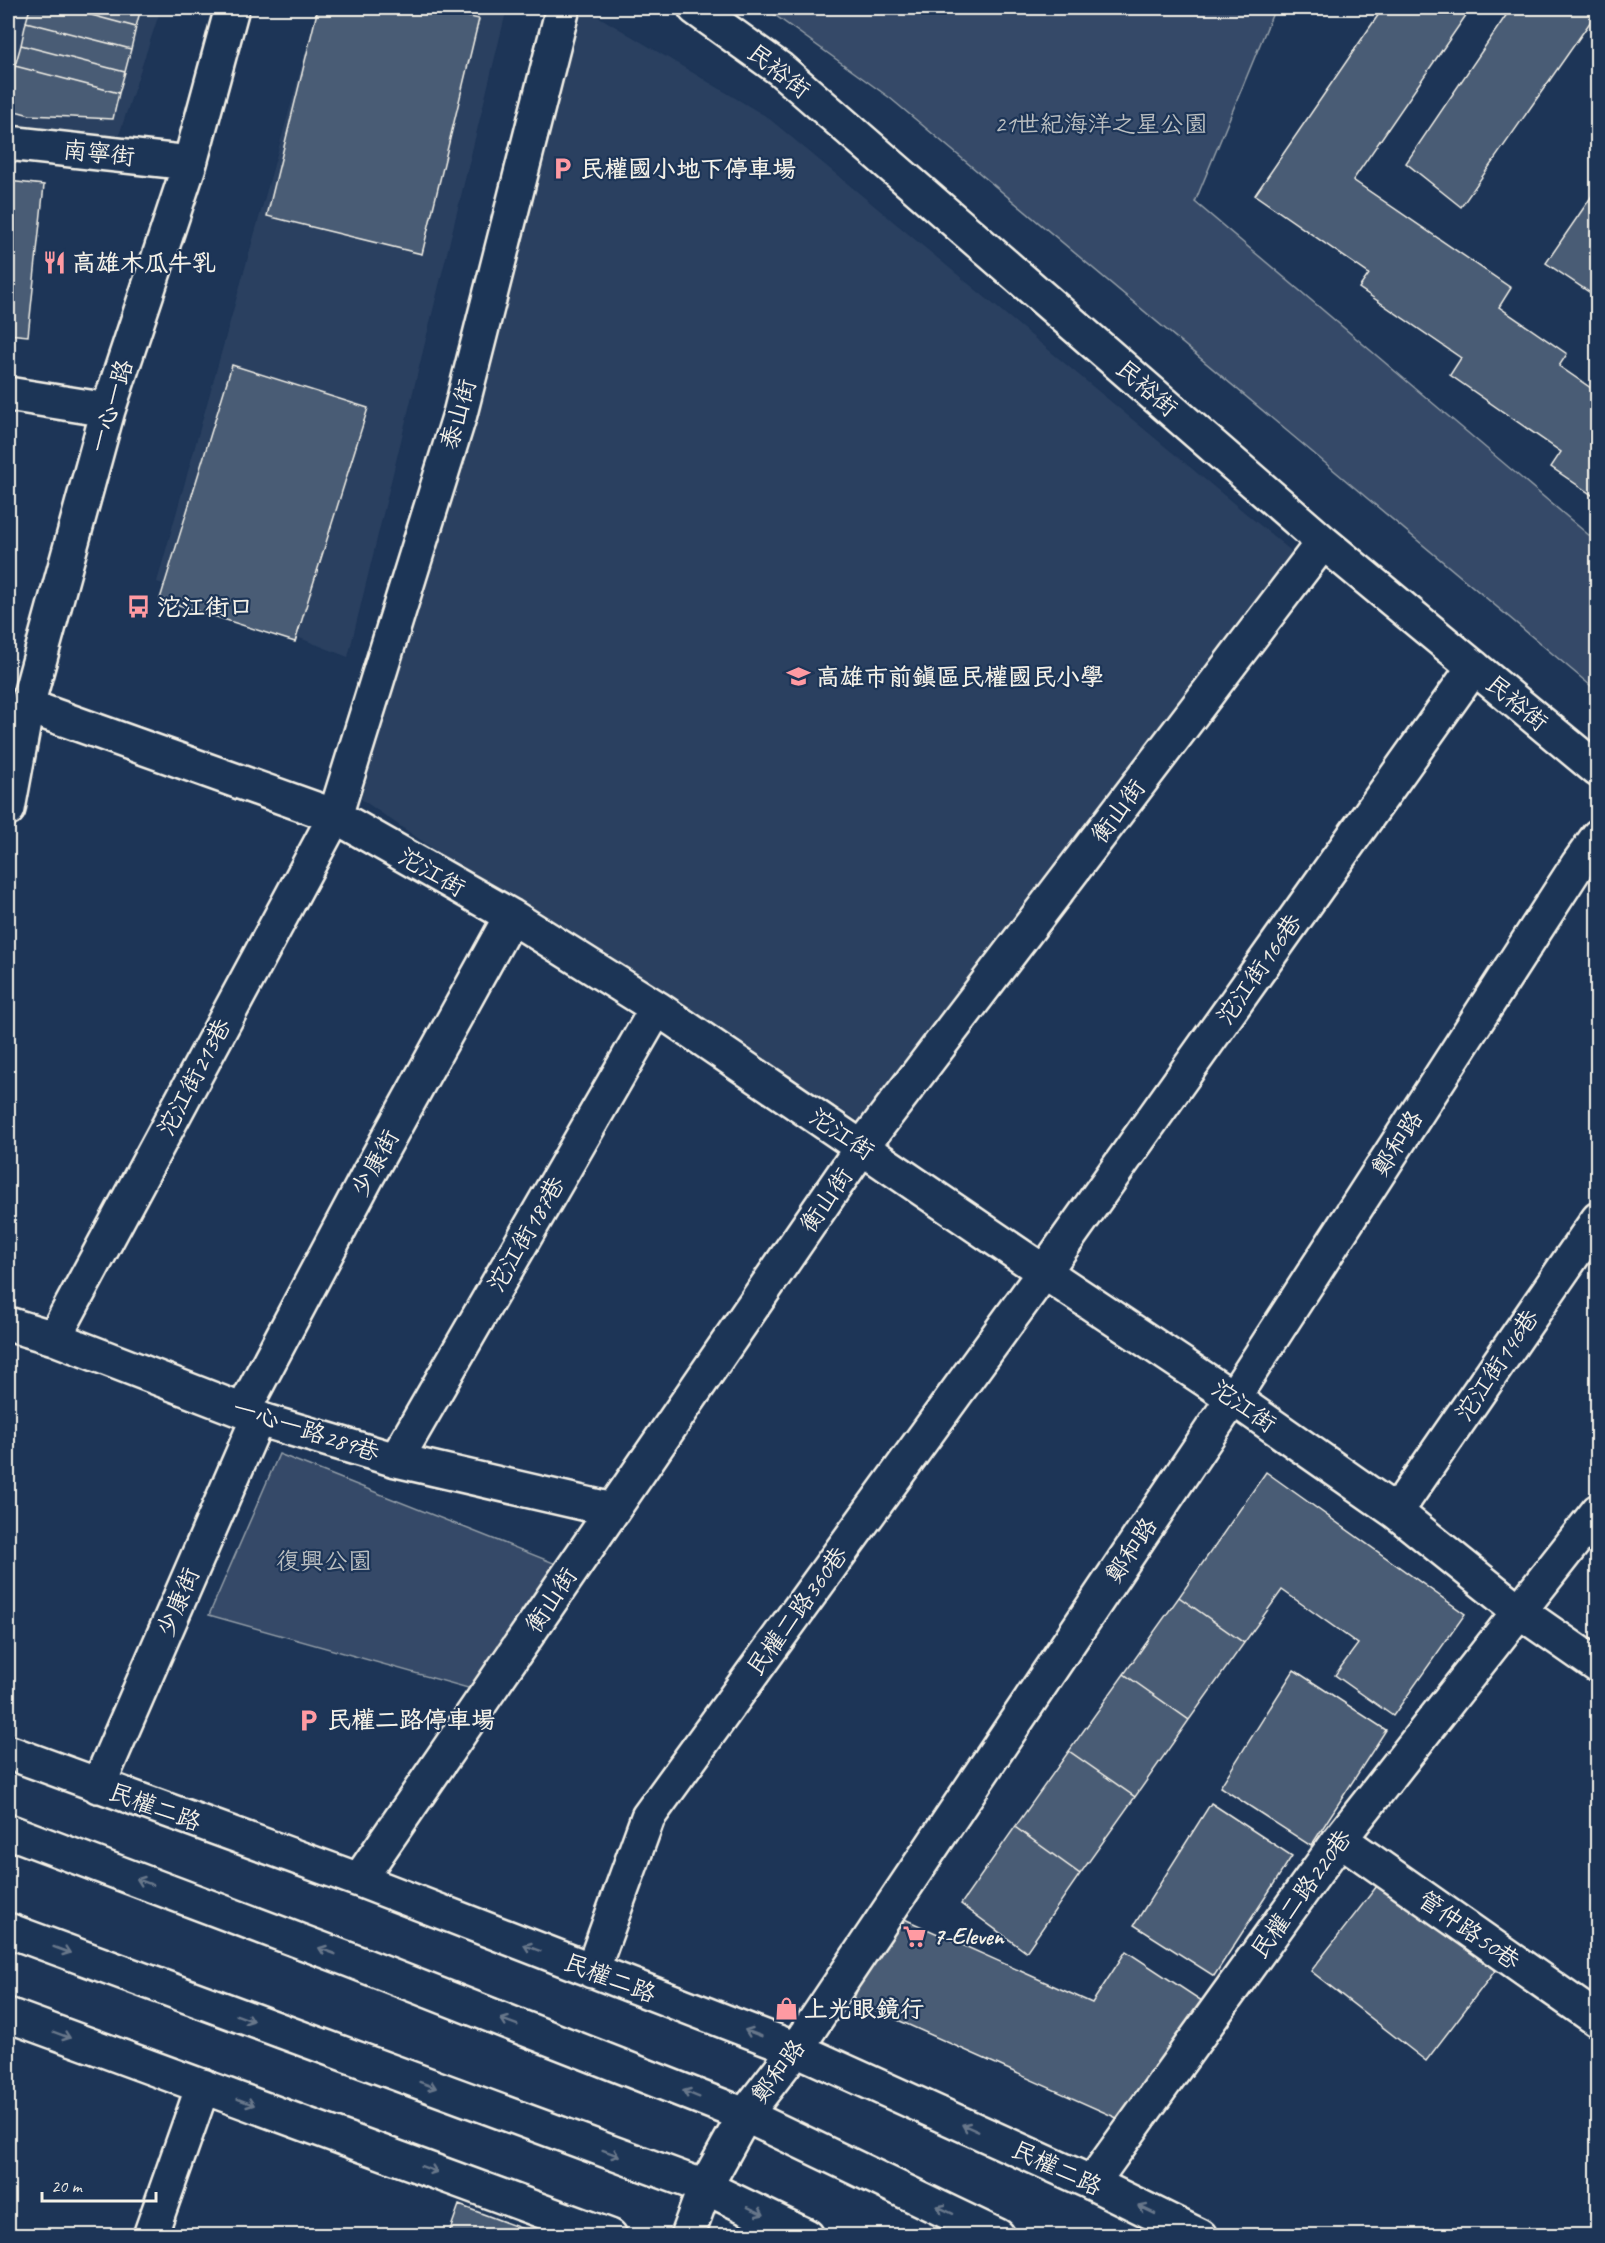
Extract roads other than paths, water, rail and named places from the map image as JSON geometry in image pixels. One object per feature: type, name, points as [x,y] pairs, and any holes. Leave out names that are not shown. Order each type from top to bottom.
[{"type":"street","name":"一心一路","points":[[8,809],[27,706],[108,410],[190,163],[232,8]]},
{"type":"street","name":"泰山街","points":[[335,816],[460,414],[563,8]]},
{"type":"street","name":"民裕街","points":[[695,8],[780,69],[1323,542],[1598,770]]},
{"type":"street","name":"南寧街","points":[[8,143],[190,163]]},
{"type":"street","points":[[8,394],[108,410]]},
{"type":"street","name":"衡山街","points":[[358,1880],[862,1147],[1323,542]]},
{"type":"street","name":"沱江街166巷","points":[[1044,1272],[1474,667]]},
{"type":"street","name":"沱江街","points":[[27,706],[335,816],[510,916],[657,1008],[1233,1398],[1396,1512],[1519,1611],[1598,1666]]},
{"type":"street","name":"沱江街213巷","points":[[54,1338],[335,816]]},
{"type":"street","name":"鄭和路","points":[[687,2235],[705,2187],[745,2115],[796,2049],[1233,1398],[1598,836]]},
{"type":"street","name":"少康街","points":[[98,1786],[255,1416],[368,1174],[510,916]]},
{"type":"street","name":"沱江街187巷","points":[[396,1460],[657,1008]]},
{"type":"street","name":"沱江街146巷","points":[[1396,1512],[1598,1219]]},
{"type":"street","name":"民權二路360巷","points":[[592,1971],[648,1817],[1044,1272]]},
{"type":"street","name":"一心一路289巷","points":[[8,1324],[54,1338],[255,1416],[396,1460],[613,1510]]},
{"type":"street","name":"民權二路220巷","points":[[1092,2183],[1341,1839],[1598,1511]]},
{"type":"street","name":"民權二路","points":[[8,1752],[358,1880],[796,2049],[1092,2183],[1200,2235]]},
{"type":"street","points":[[8,1831],[350,1960],[745,2115],[998,2235]]},
{"type":"street","name":"管仲路50巷","points":[[1341,1839],[1598,2020]]},
{"type":"street","points":[[8,1930],[705,2187],[807,2235]]},
{"type":"street","points":[[8,2015],[610,2235]]},
{"type":"street","points":[[150,2235],[203,2086]]},
{"type":"place","name":"民權國小地下停車場","points":[[562,169]]},
{"type":"place","name":"高雄木瓜牛乳","points":[[54,263]]},
{"type":"place","name":"沱江街口","points":[[139,607]]},
{"type":"place","name":"高雄市前鎮區民權國民小學","points":[[798,677]]},
{"type":"place","name":"民權二路停車場","points":[[309,1720]]},
{"type":"place","name":"7-Eleven","points":[[915,1936]]},
{"type":"place","name":"上光眼鏡行","points":[[786,2009]]},
{"type":"park label","name":"21世紀海洋之星公園","points":[[1101,124]]},
{"type":"park label","name":"復興公園","points":[[324,1561]]}]
